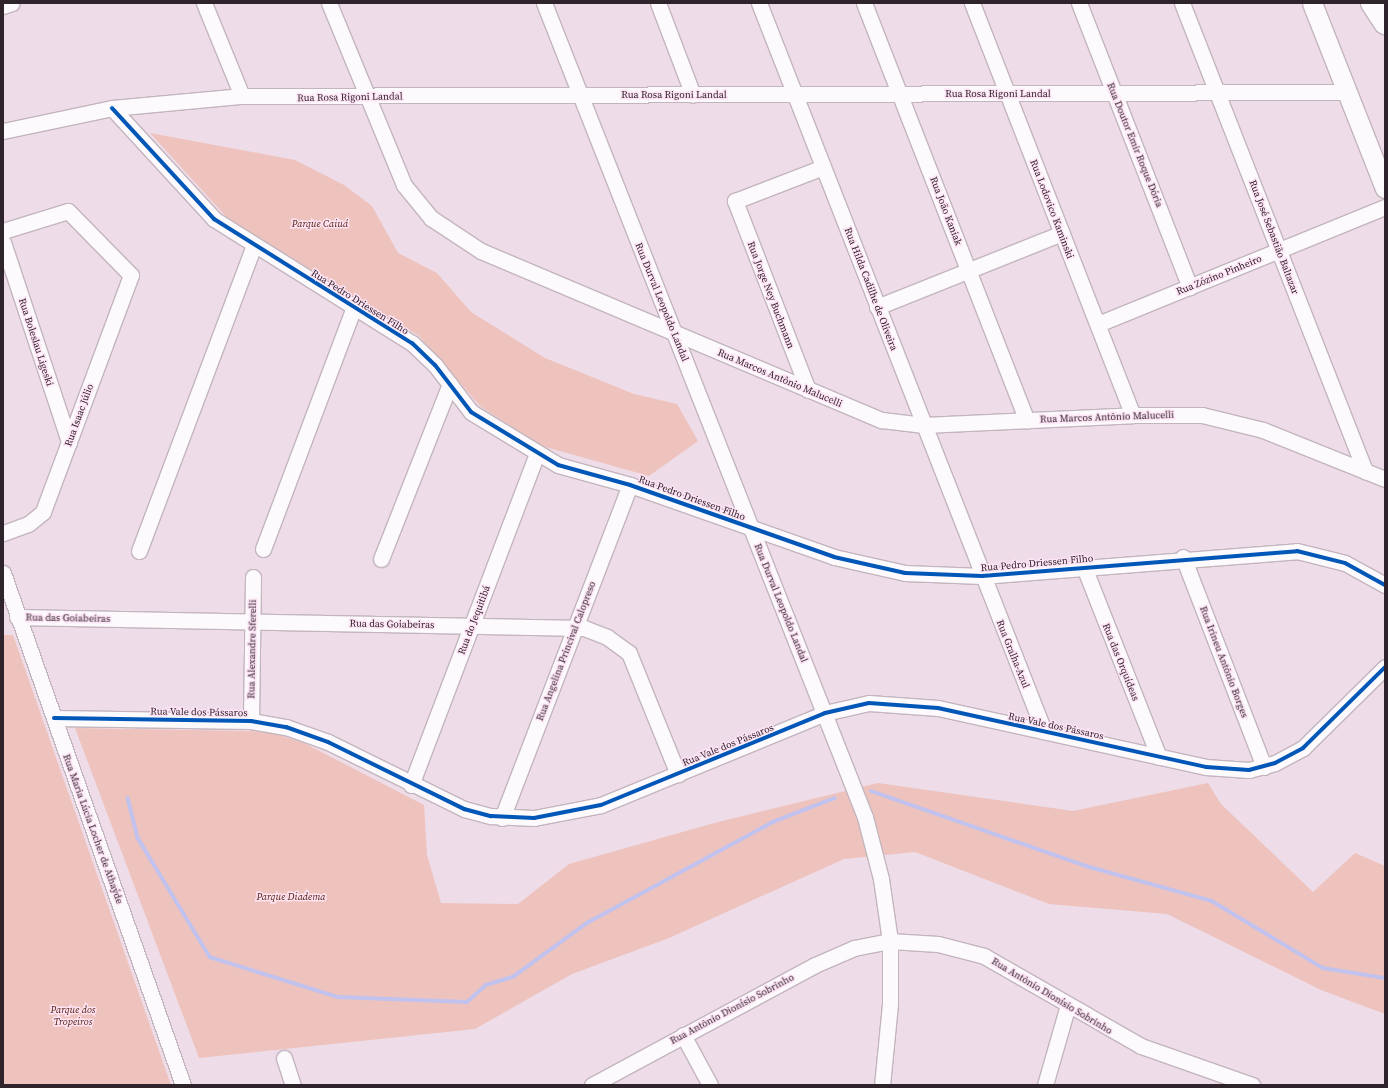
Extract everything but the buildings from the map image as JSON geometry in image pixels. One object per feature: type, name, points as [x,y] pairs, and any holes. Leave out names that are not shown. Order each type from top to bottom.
[{"type":"highway","points":[[1372,3],[1385,23]]},
{"type":"main road","points":[[1312,3],[1385,188]]},
{"type":"street","points":[[3,6],[12,3]]},
{"type":"street","points":[[204,3],[242,96]]},
{"type":"street","name":"Rua Marcos Antônio Malucelli","points":[[329,3],[366,97],[404,185],[421,208],[447,232],[481,251],[882,420],[924,425],[1182,414],[1226,420],[1385,479]]},
{"type":"street","name":"Rua Durval Leopoldo Landal","points":[[544,3],[825,713],[869,830],[881,878],[890,941],[890,1004],[882,1085]]},
{"type":"street","points":[[658,3],[693,95]]},
{"type":"street","name":"Rua Hilda Cadilhe de Oliveira","points":[[759,3],[982,576]]},
{"type":"street","name":"Rua João Kaniak","points":[[864,3],[901,94],[1027,420]]},
{"type":"street","name":"Rua Lodovico Kaminski","points":[[972,3],[1133,415]]},
{"type":"street","name":"Rua Doutor Emir Roque Dória","points":[[1079,3],[1190,286]]},
{"type":"street","name":"Rua José Sebastião Baltazar","points":[[1182,3],[1365,471]]},
{"type":"street","name":"Rua Rosa Rigoni Landal","points":[[3,131],[112,108],[242,96],[366,97],[1347,92]]},
{"type":"street","name":"Rua Pedro Driessen Filho","points":[[112,108],[206,212],[254,245],[416,347],[450,384],[475,415],[537,454],[564,467],[630,485],[834,557],[880,569],[933,576],[982,576],[1183,557],[1297,551],[1345,563],[1385,584]]},
{"type":"street","name":"Rua Jorge Ney Buchmann","points":[[808,390],[734,201],[823,167]]},
{"type":"street","name":"Rua Zózino Pinheiro","points":[[1098,324],[1385,207]]},
{"type":"street","name":"Rua Isaac Júlio","points":[[3,231],[68,211],[131,275],[42,512],[28,524],[3,533]]},
{"type":"street","points":[[877,307],[1062,232]]},
{"type":"street","name":"Rua Boleslau Ligeski","points":[[3,242],[69,442]]},
{"type":"street","points":[[139,551],[254,245]]},
{"type":"street","points":[[263,549],[354,307]]},
{"type":"street","points":[[381,559],[450,384]]},
{"type":"street","name":"Rua do Jequitibá","points":[[411,785],[537,454]]},
{"type":"street","name":"Rua Angelina Princival Calopreso","points":[[502,818],[630,485]]},
{"type":"street","name":"Rua Irineu Antônio Borges","points":[[1183,557],[1264,767]]},
{"type":"street","name":"Rua das Orquídeas","points":[[1084,567],[1159,757]]},
{"type":"street","name":"Rua Maria Lúcia Locher de Athaýde","points":[[3,573],[17,617],[184,1085]]},
{"type":"street","name":"Rua Gralha-Azul","points":[[982,576],[1044,731]]},
{"type":"street","name":"Rua Alexandre Sferelli","points":[[251,721],[253,578]]},
{"type":"street","name":"Rua das Goiabeiras","points":[[17,617],[575,628],[595,631],[629,653],[678,774]]},
{"type":"street","name":"Rua Vale dos Pássaros","points":[[54,718],[251,721],[305,732],[411,785],[464,809],[502,818],[551,817],[588,810],[825,713],[869,703],[914,704],[1221,769],[1264,767],[1303,748],[1385,666]]},
{"type":"street","name":"Rua Antônio Dionísio Sobrinho","points":[[592,1085],[683,1035],[836,956],[890,941],[938,944],[984,956],[1141,1046],[1231,1082],[1252,1085]]},
{"type":"street","points":[[1045,1085],[1068,1005]]},
{"type":"street","points":[[683,1035],[710,1085]]},
{"type":"street","points":[[284,1058],[293,1085]]},
{"type":"green space","name":"Parque Caiuá","points":[[150,133],[295,160],[344,185],[372,206],[398,253],[437,273],[471,312],[545,358],[634,394],[677,404],[698,441],[649,476],[542,446],[481,407],[419,336],[231,222]]},
{"type":"green space","name":"Parque dos Tropeiros","points":[[3,635],[13,635],[171,1085],[3,1085]]},
{"type":"green space","name":"Parque Diadema","points":[[75,728],[251,731],[277,734],[306,744],[424,805],[427,855],[441,903],[518,904],[569,864],[718,822],[878,783],[1073,811],[1208,783],[1221,804],[1313,892],[1355,853],[1385,866],[1385,1014],[1321,990],[1167,914],[1049,904],[915,852],[844,859],[669,938],[572,974],[475,1029],[199,1058]]},
{"type":"waterway","points":[[871,791],[1086,866],[1212,901],[1323,968],[1385,978]]},
{"type":"waterway","points":[[128,798],[138,838],[210,957],[338,997],[467,1002],[486,985],[513,977],[587,923],[773,822],[835,798]]},
{"type":"cycle path","points":[[112,108],[214,219],[412,343],[435,365],[471,412],[558,465],[630,485],[834,557],[905,573],[982,576],[1297,551],[1345,563],[1385,585]]},
{"type":"cycle path","points":[[54,718],[251,721],[286,727],[328,742],[464,809],[491,816],[534,818],[601,805],[825,713],[869,703],[938,708],[1206,767],[1249,770],[1275,763],[1303,748],[1385,667]]}]
